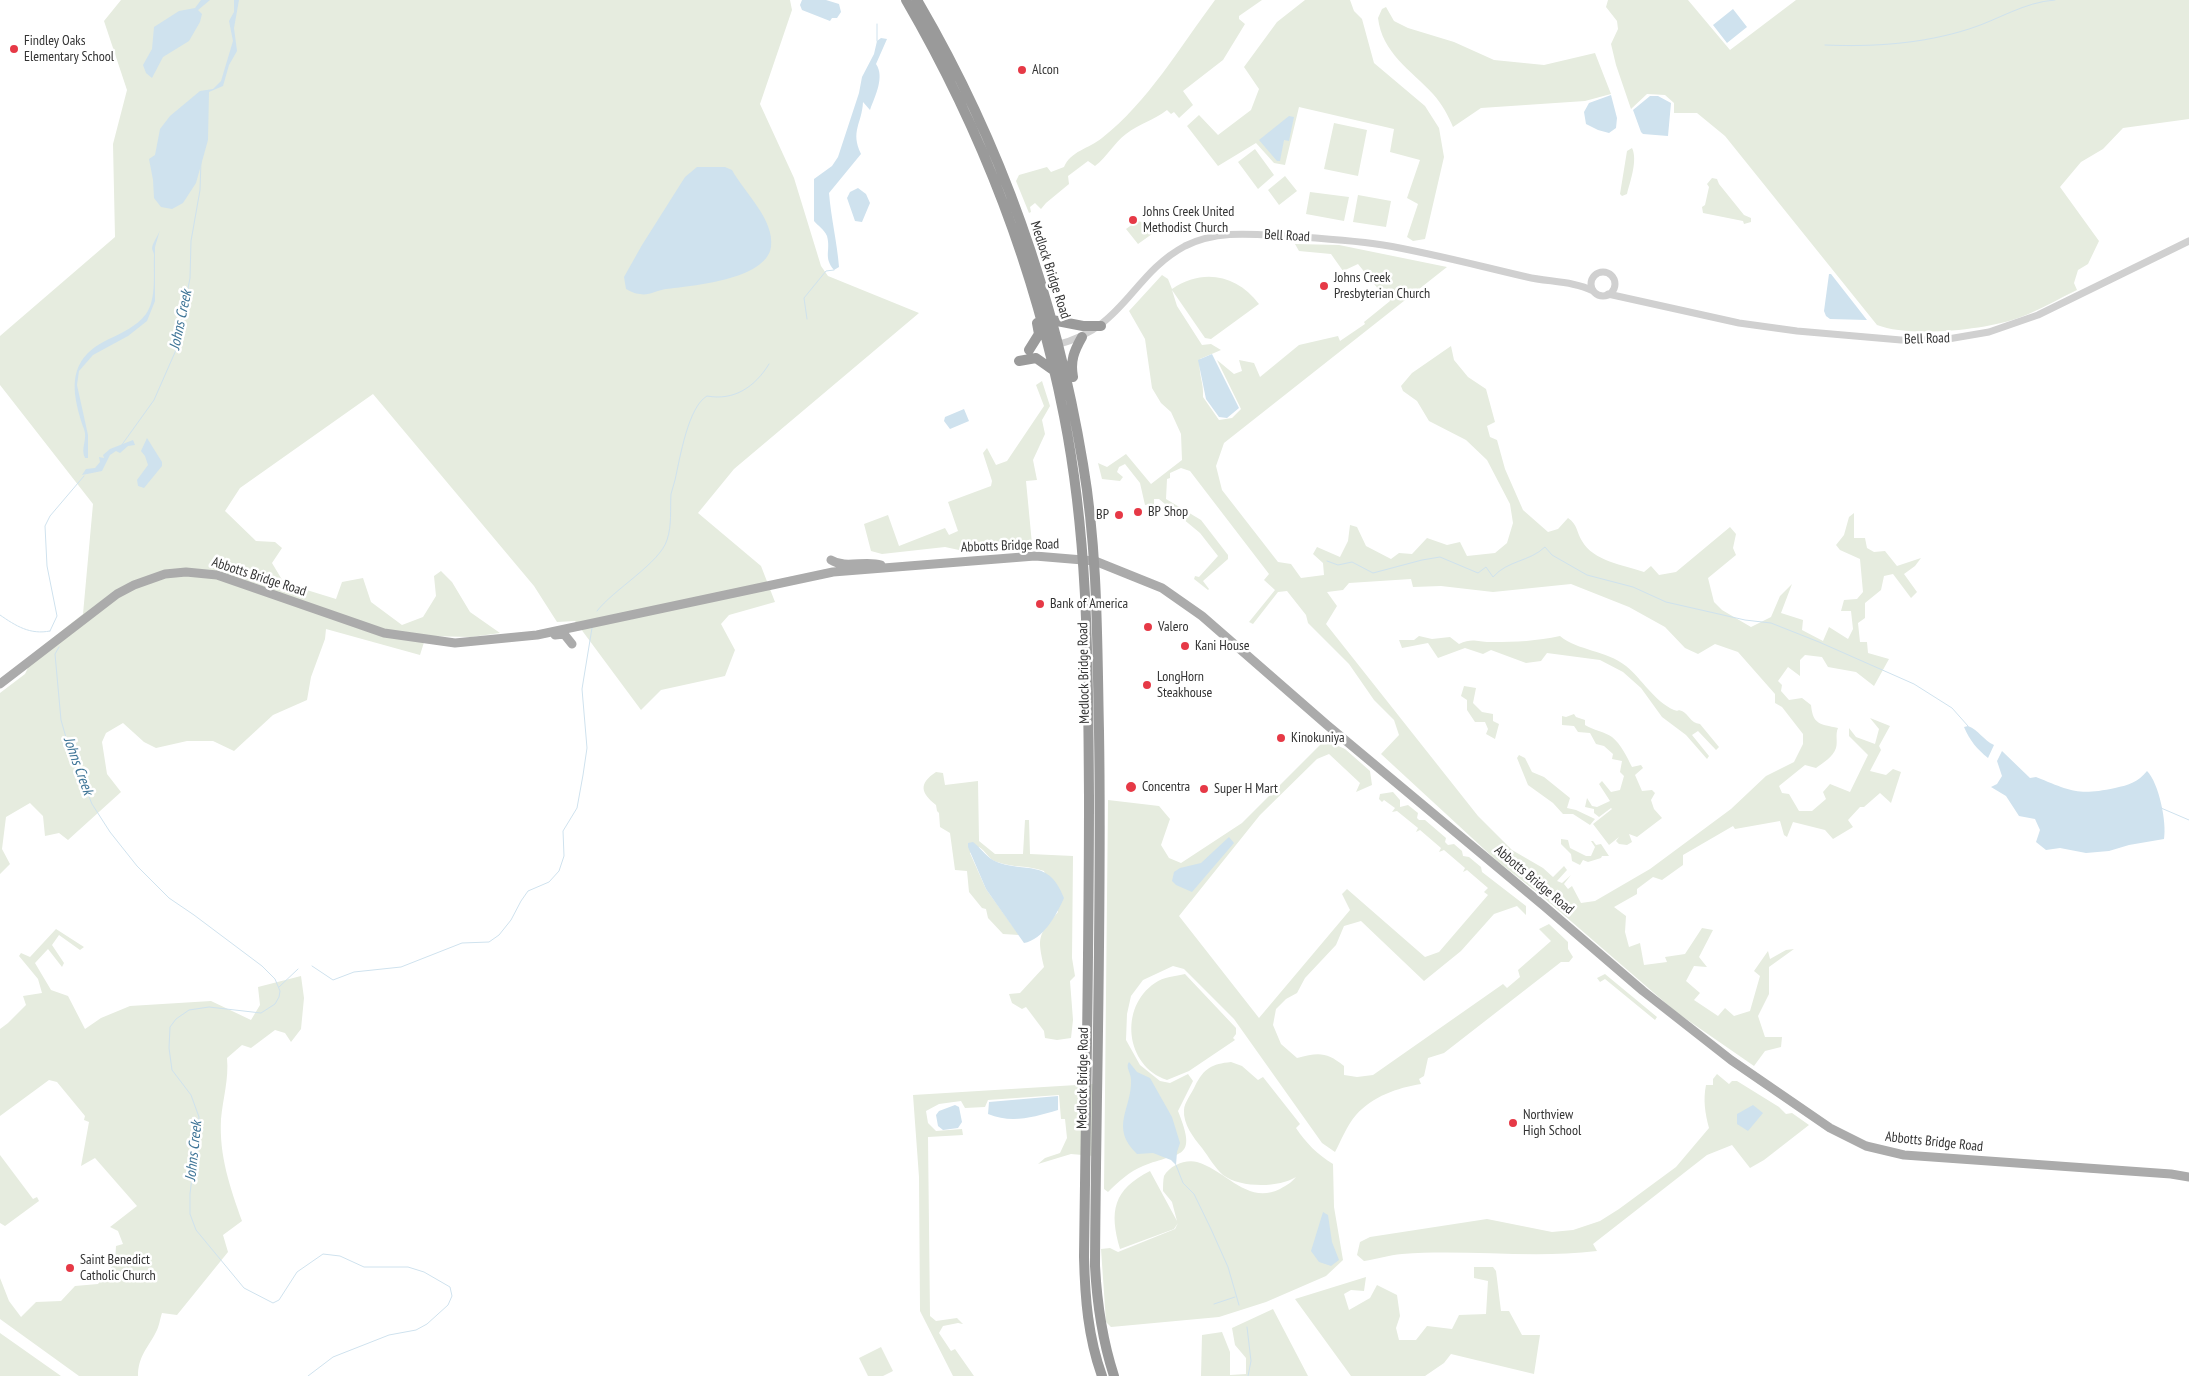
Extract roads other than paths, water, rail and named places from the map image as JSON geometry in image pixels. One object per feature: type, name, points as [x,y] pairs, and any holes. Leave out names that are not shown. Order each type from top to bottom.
[{"type":"highway","name":"Medlock Bridge Road","points":[[906,0],[972,126],[1005,206],[1053,346],[1076,429],[1083,464],[1095,561],[1099,769],[1094,1266],[1097,1304],[1104,1344],[1114,1376]]},
{"type":"highway","name":"Medlock Bridge Road","points":[[917,0],[951,59],[985,128],[1034,259],[1052,320],[1054,371],[1070,450],[1083,559],[1088,652],[1089,929],[1085,1304],[1093,1350],[1102,1376]]},
{"type":"highway","points":[[1022,256],[1022,270],[1039,330],[1038,338],[1029,350]]},
{"type":"highway","points":[[1052,320],[1083,326],[1101,326]]},
{"type":"highway","points":[[1076,429],[1080,415],[1070,365],[1072,356],[1082,337]]},
{"type":"highway","points":[[1019,361],[1036,358],[1054,371]]},
{"type":"main road","name":"Abbotts Bridge Road","points":[[0,684],[117,594],[151,578],[186,572],[217,575],[384,633],[431,641],[478,642],[537,635],[833,572],[1035,556],[1095,561],[1158,586],[1202,616],[1327,725],[1643,991],[1723,1054],[1830,1128],[1866,1146],[1904,1155],[2189,1177]]},
{"type":"main road","name":"Abbotts Bridge Road","points":[[831,560],[838,564],[868,562],[888,567]]},
{"type":"main road","name":"Abbotts Bridge Road","points":[[537,635],[541,638],[564,634],[572,644]]},
{"type":"main road","name":"Abbotts Bridge Road","points":[[478,642],[484,646],[508,643],[517,647]]},
{"type":"main road","points":[[1910,1147],[1916,1151],[1958,1156],[1967,1160]]},
{"type":"street","name":"Bell Road","points":[[1053,346],[1082,337],[1101,326],[1119,310],[1169,256],[1196,242],[1226,234],[1322,238],[1384,245],[1560,284],[1579,285],[1603,296],[1608,294],[1622,295],[1646,304],[1739,323],[1797,331],[1901,340],[1954,338],[2003,328],[2038,315],[2189,241]]},
{"type":"street","name":"Bell Road","points":[[1560,284],[1582,281],[1602,272],[1607,272],[1614,282],[1626,293],[1646,304]]},
{"type":"street","points":[[1593,291],[1591,283],[1594,276]]},
{"type":"street","points":[[1608,294],[1613,289],[1614,282]]},
{"type":"water","points":[[201,0],[210,0],[198,10],[202,14],[200,22],[189,41],[163,57],[152,78],[146,73],[143,65],[152,49],[154,27],[179,11],[195,8]]},
{"type":"water","points":[[234,0],[239,0],[234,28],[237,51],[229,65],[223,86],[209,92],[208,140],[196,183],[183,203],[172,209],[161,207],[154,198],[149,159],[155,155],[160,129],[170,116],[200,91],[213,89],[221,81],[233,41],[229,21],[234,12]]},
{"type":"water","points":[[802,0],[826,0],[839,4],[841,12],[837,18],[832,18],[830,21],[802,10],[800,5]]},
{"type":"water","points":[[1733,9],[1747,27],[1727,43],[1713,25]]},
{"type":"water","points":[[881,38],[887,39],[876,64],[880,75],[878,87],[870,110],[863,102],[857,133],[861,154],[829,193],[839,267],[834,270],[828,257],[827,236],[823,229],[814,221],[814,179],[832,166],[838,157],[859,93],[862,77],[874,54],[877,41]]},
{"type":"water","points":[[1611,95],[1617,118],[1616,128],[1609,133],[1586,124],[1584,112],[1589,103]]},
{"type":"water","points":[[1650,96],[1658,96],[1671,103],[1668,136],[1643,134],[1641,132],[1633,110]]},
{"type":"water","points":[[1289,116],[1294,117],[1289,141],[1284,140],[1280,161],[1277,161],[1259,140]]},
{"type":"water","points":[[697,167],[725,167],[732,170],[758,207],[768,227],[771,247],[766,258],[756,267],[742,274],[709,283],[646,294],[636,294],[626,289],[624,277],[642,245],[685,177]]},
{"type":"water","points":[[858,188],[866,194],[870,203],[862,222],[855,221],[847,198],[850,192]]},
{"type":"water","points":[[160,230],[155,247],[155,301],[147,321],[128,336],[93,355],[79,371],[77,385],[88,435],[88,458],[85,458],[83,451],[85,433],[76,402],[75,377],[85,356],[95,347],[129,329],[146,314],[152,301],[154,285],[154,255],[152,248]]},
{"type":"water","points":[[1829,274],[1831,274],[1867,320],[1830,319],[1826,316],[1824,311]]},
{"type":"water","points":[[1212,354],[1239,408],[1227,418],[1219,417],[1206,399],[1198,360]]},
{"type":"water","points":[[964,409],[969,421],[950,429],[944,421],[945,417]]},
{"type":"water","points":[[147,438],[162,462],[162,466],[144,488],[138,486],[137,480],[148,465],[141,451]]},
{"type":"water","points":[[133,440],[135,445],[128,446],[120,453],[116,451],[110,455],[102,471],[82,475],[86,469],[95,468],[100,462],[99,457],[104,458],[103,455],[110,449]]},
{"type":"water","points":[[1968,726],[1994,745],[1988,758],[1977,748],[1969,736],[1964,727]]},
{"type":"water","points":[[2002,751],[2030,778],[2036,777],[2074,791],[2092,792],[2125,786],[2133,783],[2147,771],[2155,784],[2161,804],[2165,832],[2164,839],[2129,845],[2109,851],[2086,853],[2060,848],[2046,850],[2036,842],[2040,830],[2035,819],[2019,816],[2006,796],[1991,787],[1997,784],[2002,776],[1997,761]]},
{"type":"water","points":[[1229,837],[1234,843],[1192,892],[1176,885],[1172,881],[1174,872],[1180,868],[1201,863]]},
{"type":"water","points":[[973,842],[994,861],[1044,872],[1058,885],[1064,898],[1043,932],[1031,941],[1024,943],[986,889],[968,847],[968,843]]},
{"type":"water","points":[[1129,1062],[1137,1072],[1150,1078],[1172,1117],[1180,1143],[1176,1165],[1171,1160],[1153,1153],[1137,1154],[1124,1135],[1123,1126],[1131,1077],[1128,1066]]},
{"type":"water","points":[[1058,1096],[1058,1110],[1040,1115],[1006,1119],[988,1114],[989,1102]]},
{"type":"water","points":[[955,1105],[959,1107],[962,1122],[958,1128],[943,1130],[938,1126],[936,1115],[939,1111]]},
{"type":"water","points":[[1753,1105],[1763,1113],[1748,1131],[1737,1124],[1737,1114]]},
{"type":"water","points":[[1323,1212],[1328,1215],[1332,1242],[1339,1260],[1331,1266],[1319,1262],[1311,1251]]},
{"type":"waterway","points":[[1825,45],[1879,45],[1933,38],[1969,29],[2033,4],[2055,0]]},
{"type":"waterway","points":[[877,24],[877,41]]},
{"type":"waterway","name":"Johns Creek","points":[[121,446],[154,400],[176,350],[190,278],[191,241],[200,190],[201,161]]},
{"type":"waterway","points":[[807,319],[804,298],[826,271],[834,270]]},
{"type":"waterway","points":[[597,611],[663,549],[669,534],[671,494],[682,447],[690,422],[700,402],[707,396],[726,396],[743,390],[750,386],[769,364]]},
{"type":"waterway","name":"Johns Creek","points":[[50,631],[57,616],[47,566],[45,526],[50,516],[84,476]]},
{"type":"waterway","points":[[1327,561],[1338,565],[1352,562],[1373,573],[1440,557],[1478,573],[1486,567],[1493,577],[1505,567],[1532,556],[1545,547],[1552,555],[1587,575],[1633,587],[1666,602],[1745,620],[1771,623],[1819,642],[1914,684],[1952,708],[1968,726]]},
{"type":"waterway","points":[[0,615],[30,631],[50,631]]},
{"type":"waterway","points":[[312,966],[333,980],[354,972],[401,967],[462,943],[489,942],[499,935],[511,920],[528,891],[549,882],[559,871],[564,856],[563,831],[577,808],[587,748],[582,689],[592,628]]},
{"type":"waterway","name":"Johns Creek","points":[[59,647],[55,654],[61,720],[69,748],[92,804],[110,832],[137,866],[169,898],[262,966],[275,979],[280,991],[275,1004],[261,1013],[209,1007],[189,1010],[176,1019],[170,1027],[169,1048],[172,1070],[191,1095],[199,1117],[190,1194],[190,1214],[196,1230],[244,1288],[273,1303],[279,1300],[297,1272],[323,1254],[340,1256],[364,1267],[408,1267],[424,1272],[450,1287],[452,1296],[448,1305],[427,1324],[416,1330],[389,1335],[333,1357],[308,1376]]},
{"type":"waterway","points":[[2161,808],[2189,820]]},
{"type":"waterway","points":[[279,987],[298,969]]},
{"type":"waterway","points":[[1176,1165],[1183,1183],[1194,1194],[1211,1229],[1228,1267],[1239,1305]]},
{"type":"waterway","points":[[1214,1304],[1235,1297]]},
{"type":"waterway","points":[[1247,1327],[1251,1361],[1248,1376]]},
{"type":"place","name":"Findley Oaks Elementary School","points":[[14,49]]},
{"type":"place","name":"Alcon","points":[[1022,70]]},
{"type":"place","name":"Johns Creek United Methodist Church","points":[[1133,220]]},
{"type":"place","name":"Johns Creek Presbyterian Church","points":[[1324,286]]},
{"type":"place","name":"BP Shop","points":[[1138,512]]},
{"type":"place","name":"BP","points":[[1119,515]]},
{"type":"place","name":"Bank of America","points":[[1040,604]]},
{"type":"place","name":"Valero","points":[[1148,627]]},
{"type":"place","name":"Kani House","points":[[1185,646]]},
{"type":"place","name":"LongHorn Steakhouse","points":[[1147,685]]},
{"type":"place","name":"Kinokuniya","points":[[1281,738]]},
{"type":"place","name":"Concentra","points":[[1131,787]]},
{"type":"place","name":"Super H Mart","points":[[1204,789]]},
{"type":"place","name":"Northview High School","points":[[1513,1123]]},
{"type":"place","name":"Saint Benedict Catholic Church","points":[[70,1268]]}]
